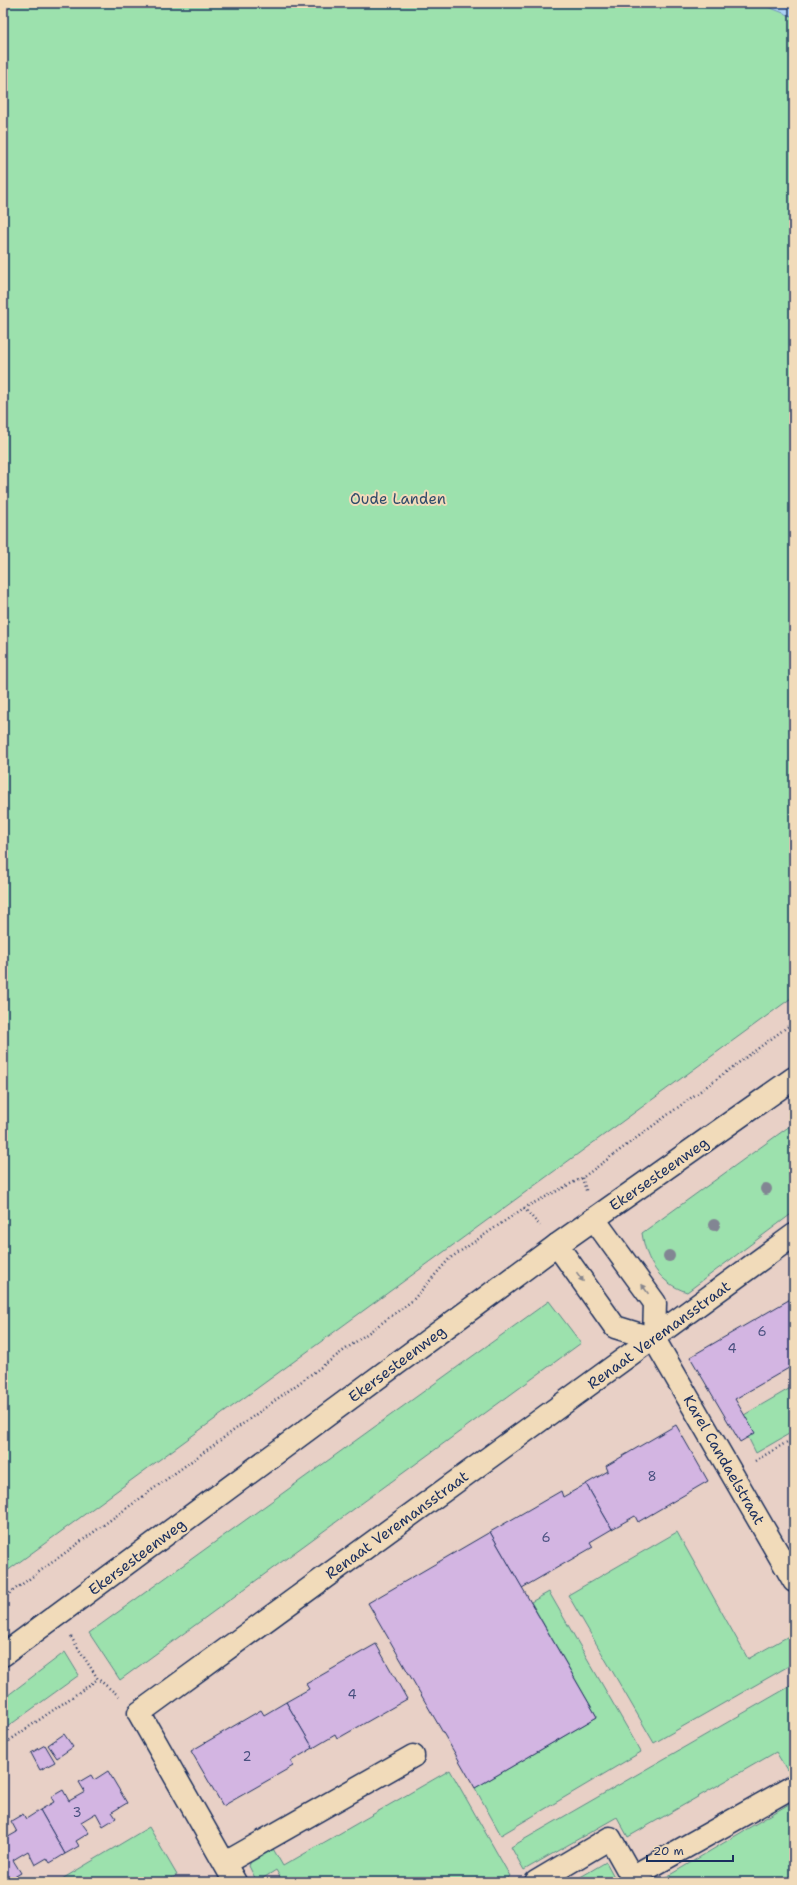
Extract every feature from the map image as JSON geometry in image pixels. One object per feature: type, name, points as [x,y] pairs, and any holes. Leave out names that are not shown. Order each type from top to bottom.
[{"type":"street","name":"Ekersesteenweg","points":[[3,1655],[58,1616],[594,1219],[794,1078]]},
{"type":"street","points":[[557,1246],[615,1326],[654,1339],[655,1303],[594,1219]]},
{"type":"street","name":"Renaat Veremansstraat","points":[[235,1882],[139,1713],[654,1339],[794,1235]]},
{"type":"street","name":"Karel Candaelstraat","points":[[654,1339],[794,1581]]},
{"type":"street","points":[[225,1863],[413,1756]]},
{"type":"street","points":[[536,1882],[610,1838],[632,1877],[794,1786]]},
{"type":"path","points":[[3,1598],[412,1301],[448,1259],[524,1208],[582,1178],[794,1022]]},
{"type":"path","points":[[732,1474],[794,1438]]},
{"type":"path","points":[[3,1745],[98,1679],[58,1616]]},
{"type":"green space","name":"Oude Landen","points":[[3,3],[794,3],[794,996],[3,1574]]},
{"type":"green space","points":[[794,1123],[794,1212],[687,1292],[669,1283],[656,1270],[651,1262],[642,1233]]},
{"type":"green space","points":[[549,1301],[581,1343],[120,1680],[89,1633]]},
{"type":"green space","points":[[794,1386],[794,1431],[756,1453],[748,1437],[744,1415]]},
{"type":"green space","points":[[677,1532],[748,1659],[794,1633],[794,1663],[654,1743],[568,1595]]},
{"type":"green space","points":[[549,1592],[641,1752],[501,1835],[475,1788],[597,1717],[531,1602]]},
{"type":"green space","points":[[65,1652],[79,1675],[3,1730],[3,1699]]},
{"type":"green space","points":[[794,1684],[794,1766],[787,1770],[776,1752],[628,1837],[617,1817],[524,1870],[511,1847]]},
{"type":"green space","points":[[450,1770],[510,1876],[500,1882],[283,1882],[276,1870],[257,1882],[249,1866],[251,1861],[272,1847],[283,1866]]},
{"type":"green space","points":[[794,1801],[794,1882],[658,1882]]},
{"type":"green space","points":[[149,1827],[177,1875],[165,1882],[57,1882]]},
{"type":"green space","points":[[606,1862],[617,1882],[572,1882]]},
{"type":"water","points":[[758,3],[794,3],[794,17]]},
{"type":"building","points":[[794,1297],[794,1365],[735,1399],[755,1433],[740,1442],[690,1357]]},
{"type":"building","points":[[676,1425],[708,1481],[638,1522],[635,1516],[612,1529],[586,1484],[608,1471],[606,1466]]},
{"type":"building","points":[[586,1484],[612,1529],[590,1542],[593,1547],[522,1588],[490,1532],[561,1491],[563,1497]]},
{"type":"building","points":[[490,1532],[597,1717],[475,1788],[368,1603]]},
{"type":"building","points":[[376,1644],[407,1699],[337,1739],[335,1735],[313,1748],[286,1702],[309,1689],[306,1684]]},
{"type":"building","points":[[286,1702],[313,1748],[291,1761],[293,1766],[223,1806],[191,1751],[261,1710],[264,1715]]},
{"type":"building","points":[[64,1734],[73,1747],[57,1758],[48,1745]]},
{"type":"building","points":[[45,1745],[55,1762],[40,1770],[31,1753]]},
{"type":"building","points":[[108,1771],[127,1803],[112,1812],[116,1818],[103,1826],[96,1813],[81,1822],[89,1833],[76,1841],[79,1846],[65,1854],[40,1810],[54,1802],[51,1797],[63,1790],[69,1801],[85,1792],[79,1782],[91,1775],[94,1780]]},
{"type":"building","points":[[40,1810],[65,1854],[50,1863],[47,1858],[35,1865],[28,1851],[13,1860],[21,1873],[9,1880],[10,1882],[3,1882],[3,1840],[17,1832],[11,1821],[23,1814],[26,1819]]}]
